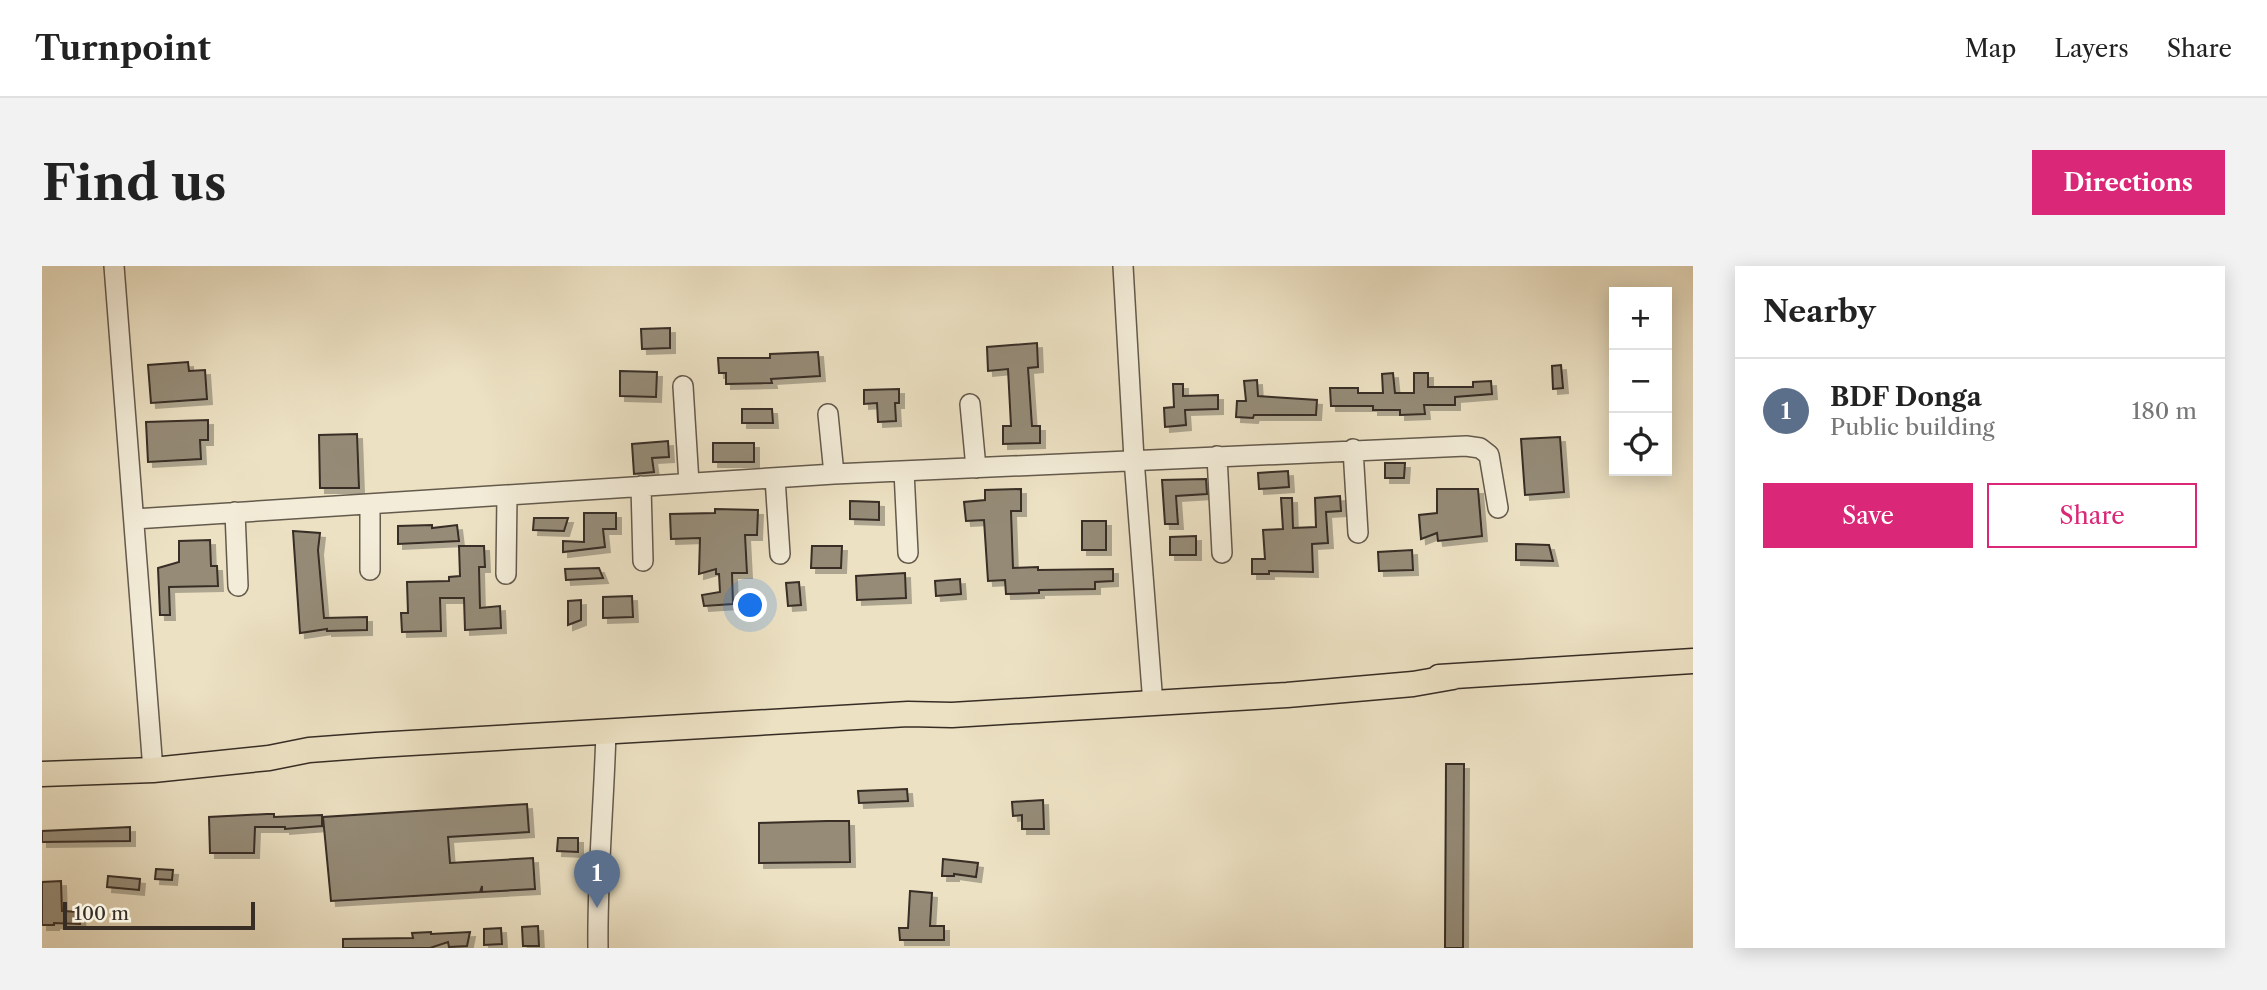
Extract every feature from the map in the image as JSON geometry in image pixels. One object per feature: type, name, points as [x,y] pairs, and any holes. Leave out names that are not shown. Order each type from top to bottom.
[{"type":"main road","points":[[42,760],[152,762],[269,758],[309,750],[908,714],[952,715],[1152,699],[1413,684],[1453,677],[1693,661]]},
{"type":"main road","points":[[42,774],[152,762]]},
{"type":"street","points":[[114,266],[152,762]]},
{"type":"street","points":[[1123,266],[1152,699]]},
{"type":"street","points":[[683,386],[689,484]]},
{"type":"street","points":[[970,404],[976,467]]},
{"type":"street","points":[[828,414],[834,474]]},
{"type":"street","points":[[134,519],[834,474],[1466,446],[1480,448],[1489,455],[1498,508]]},
{"type":"street","points":[[1353,449],[1358,533]]},
{"type":"street","points":[[1217,456],[1222,553]]},
{"type":"street","points":[[904,471],[908,552]]},
{"type":"street","points":[[775,478],[780,554]]},
{"type":"street","points":[[641,486],[643,561]]},
{"type":"street","points":[[506,574],[507,495]]},
{"type":"street","points":[[370,504],[370,570]]},
{"type":"street","points":[[235,512],[238,586]]},
{"type":"street","points":[[598,948],[597,885],[605,785],[606,731]]},
{"type":"building","points":[[670,328],[670,348],[642,349],[641,329]]},
{"type":"building","points":[[1037,343],[1038,367],[1028,368],[1032,426],[1040,426],[1040,443],[1003,444],[1003,426],[1011,426],[1008,369],[988,371],[987,347]]},
{"type":"building","points":[[818,352],[820,376],[771,379],[772,383],[726,384],[726,373],[719,373],[718,358],[770,358],[770,354]]},
{"type":"building","points":[[188,362],[189,371],[205,370],[207,399],[151,403],[148,365]]},
{"type":"building","points":[[1561,365],[1563,388],[1553,389],[1552,366]]},
{"type":"building","points":[[620,371],[657,372],[656,397],[620,396]]},
{"type":"building","points":[[1393,373],[1395,393],[1414,393],[1414,373],[1428,373],[1428,387],[1473,387],[1473,382],[1491,381],[1492,394],[1455,397],[1455,405],[1424,405],[1425,414],[1400,415],[1400,410],[1373,410],[1373,406],[1331,406],[1330,388],[1358,388],[1358,393],[1383,393],[1382,374]]},
{"type":"building","points":[[1257,380],[1258,396],[1317,400],[1316,415],[1236,417],[1237,401],[1246,401],[1244,381]]},
{"type":"building","points":[[1173,384],[1183,384],[1183,396],[1218,395],[1218,409],[1185,410],[1186,425],[1165,427],[1164,408],[1174,407]]},
{"type":"building","points":[[899,389],[899,403],[895,403],[896,421],[878,422],[877,403],[864,404],[864,390]]},
{"type":"building","points":[[742,409],[772,409],[773,423],[742,423]]},
{"type":"building","points":[[208,420],[208,440],[200,440],[201,459],[148,462],[146,422]]},
{"type":"building","points":[[357,434],[359,488],[320,488],[319,435]]},
{"type":"building","points":[[1560,437],[1564,492],[1525,495],[1521,439]]},
{"type":"building","points":[[668,441],[669,457],[652,458],[654,472],[634,474],[632,444]]},
{"type":"building","points":[[713,443],[754,443],[754,462],[713,462]]},
{"type":"building","points":[[1385,463],[1405,463],[1404,478],[1385,478]]},
{"type":"building","points":[[1288,471],[1289,487],[1259,489],[1258,473]]},
{"type":"building","points":[[1206,479],[1207,494],[1176,496],[1178,524],[1165,524],[1162,480]]},
{"type":"building","points":[[1021,489],[1021,511],[1011,511],[1013,568],[1113,569],[1113,581],[1095,582],[1095,589],[1039,590],[1039,593],[1006,594],[1005,580],[988,581],[984,520],[966,521],[964,502],[985,500],[985,490]]},
{"type":"building","points":[[1437,489],[1478,489],[1482,536],[1438,541],[1437,533],[1421,539],[1419,515],[1437,513]]},
{"type":"building","points":[[1340,496],[1341,511],[1326,512],[1328,543],[1312,544],[1313,572],[1269,571],[1269,574],[1252,574],[1252,559],[1265,559],[1263,530],[1283,529],[1281,498],[1292,498],[1293,528],[1316,527],[1315,498]]},
{"type":"building","points":[[850,501],[879,502],[879,520],[850,519]]},
{"type":"building","points":[[715,509],[758,510],[757,535],[745,535],[747,573],[732,573],[733,604],[704,606],[702,595],[720,592],[719,574],[716,574],[716,569],[699,574],[700,538],[671,539],[670,514],[715,513]]},
{"type":"building","points":[[584,513],[616,513],[616,529],[603,529],[605,547],[563,552],[563,541],[584,542]]},
{"type":"building","points":[[534,518],[568,518],[564,531],[533,530]]},
{"type":"building","points":[[1082,521],[1106,521],[1106,550],[1082,550]]},
{"type":"building","points":[[432,525],[432,528],[457,525],[459,541],[398,544],[398,526]]},
{"type":"building","points":[[293,531],[320,533],[318,550],[324,618],[367,617],[367,630],[327,629],[300,633]]},
{"type":"building","points":[[1196,536],[1196,555],[1170,555],[1170,537]]},
{"type":"building","points":[[210,540],[211,566],[217,566],[218,586],[169,587],[170,615],[160,615],[158,568],[179,562],[179,541]]},
{"type":"building","points":[[1516,544],[1549,545],[1553,561],[1516,560]]},
{"type":"building","points":[[459,546],[484,546],[485,567],[479,567],[480,608],[500,606],[501,628],[465,630],[464,598],[440,598],[441,631],[402,632],[401,613],[408,613],[407,582],[449,581],[449,577],[460,576]]},
{"type":"building","points":[[812,546],[842,546],[841,568],[811,568]]},
{"type":"building","points":[[1412,550],[1413,570],[1379,571],[1378,552]]},
{"type":"building","points":[[599,568],[603,578],[566,580],[565,569]]},
{"type":"building","points":[[905,573],[906,598],[857,600],[856,576]]},
{"type":"building","points":[[960,579],[961,594],[936,596],[935,581]]},
{"type":"building","points":[[799,582],[801,605],[788,606],[786,583]]},
{"type":"building","points":[[632,596],[633,617],[603,618],[603,597]]},
{"type":"building","points":[[581,600],[581,620],[568,625],[568,601]]},
{"type":"building","points":[[1446,764],[1464,764],[1463,948],[1445,948]]},
{"type":"building","points":[[907,789],[908,801],[859,803],[858,791]]},
{"type":"building","points":[[1043,800],[1044,829],[1022,829],[1022,815],[1013,816],[1012,802]]},
{"type":"building","points":[[527,804],[529,832],[448,837],[450,863],[533,858],[535,889],[482,892],[482,886],[480,892],[331,901],[323,817]]},
{"type":"building","points":[[274,814],[274,817],[322,815],[322,826],[285,829],[255,827],[254,853],[210,853],[209,817]]},
{"type":"building","points":[[849,821],[850,862],[759,863],[759,823]]},
{"type":"building","points":[[130,827],[130,841],[42,842],[42,831]]},
{"type":"building","points":[[558,838],[578,838],[578,852],[557,851]]},
{"type":"building","points":[[943,859],[978,863],[976,877],[954,874],[942,876]]},
{"type":"building","points":[[156,869],[173,870],[172,880],[155,879]]},
{"type":"building","points":[[108,876],[140,879],[139,890],[107,887]]},
{"type":"building","points":[[61,881],[62,911],[81,912],[80,924],[42,925],[42,882]]},
{"type":"building","points":[[910,891],[932,893],[930,926],[944,926],[944,940],[900,940],[899,928],[908,928]]},
{"type":"building","points":[[538,926],[539,946],[523,946],[522,927]]},
{"type":"building","points":[[501,928],[502,944],[484,945],[484,929]]},
{"type":"building","points":[[470,932],[467,946],[449,947],[448,942],[430,948],[343,948],[343,939],[413,938],[412,933]]},
{"type":"place","name":"BDF Donga","points":[[597,908]]}]
